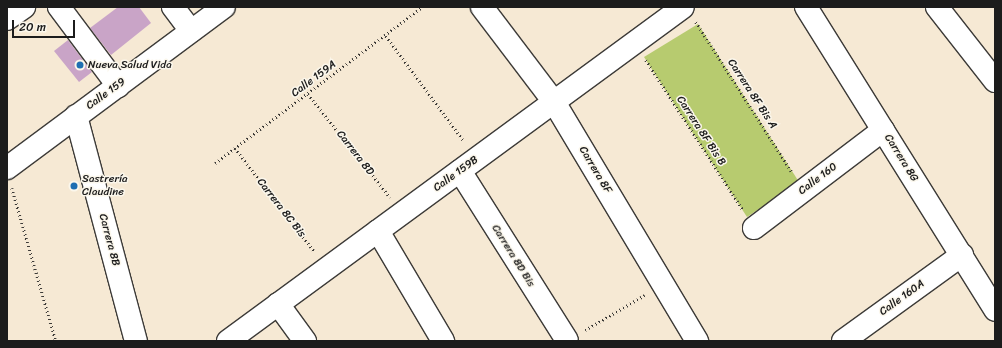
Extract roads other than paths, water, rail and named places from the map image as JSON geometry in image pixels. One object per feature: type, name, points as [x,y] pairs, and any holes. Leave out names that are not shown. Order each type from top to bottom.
[{"type":"street","points":[[7,19],[24,7]]},
{"type":"street","points":[[59,7],[118,86]]},
{"type":"street","points":[[173,7],[191,31]]},
{"type":"street","name":"Calle 159","points":[[9,176],[76,116],[224,7]]},
{"type":"street","name":"Carrera 8F","points":[[482,7],[554,102],[697,341]]},
{"type":"street","name":"Carrera 8G","points":[[806,7],[995,310]]},
{"type":"street","points":[[937,7],[995,81]]},
{"type":"street","name":"Calle 159B","points":[[228,341],[634,43],[688,13]]},
{"type":"street","name":"Carrera 8B","points":[[76,116],[136,341]]},
{"type":"street","name":"Calle 160","points":[[754,228],[883,130]]},
{"type":"street","name":"Carrera 8D Bis","points":[[469,164],[566,340]]},
{"type":"street","points":[[378,231],[443,341]]},
{"type":"street","name":"Calle 160A","points":[[843,341],[962,255]]},
{"type":"street","points":[[278,304],[305,341]]},
{"type":"place","name":"Nueva Salud Vida","points":[[80,65]]},
{"type":"place","name":"Sastrería Claudine","points":[[74,186]]}]
